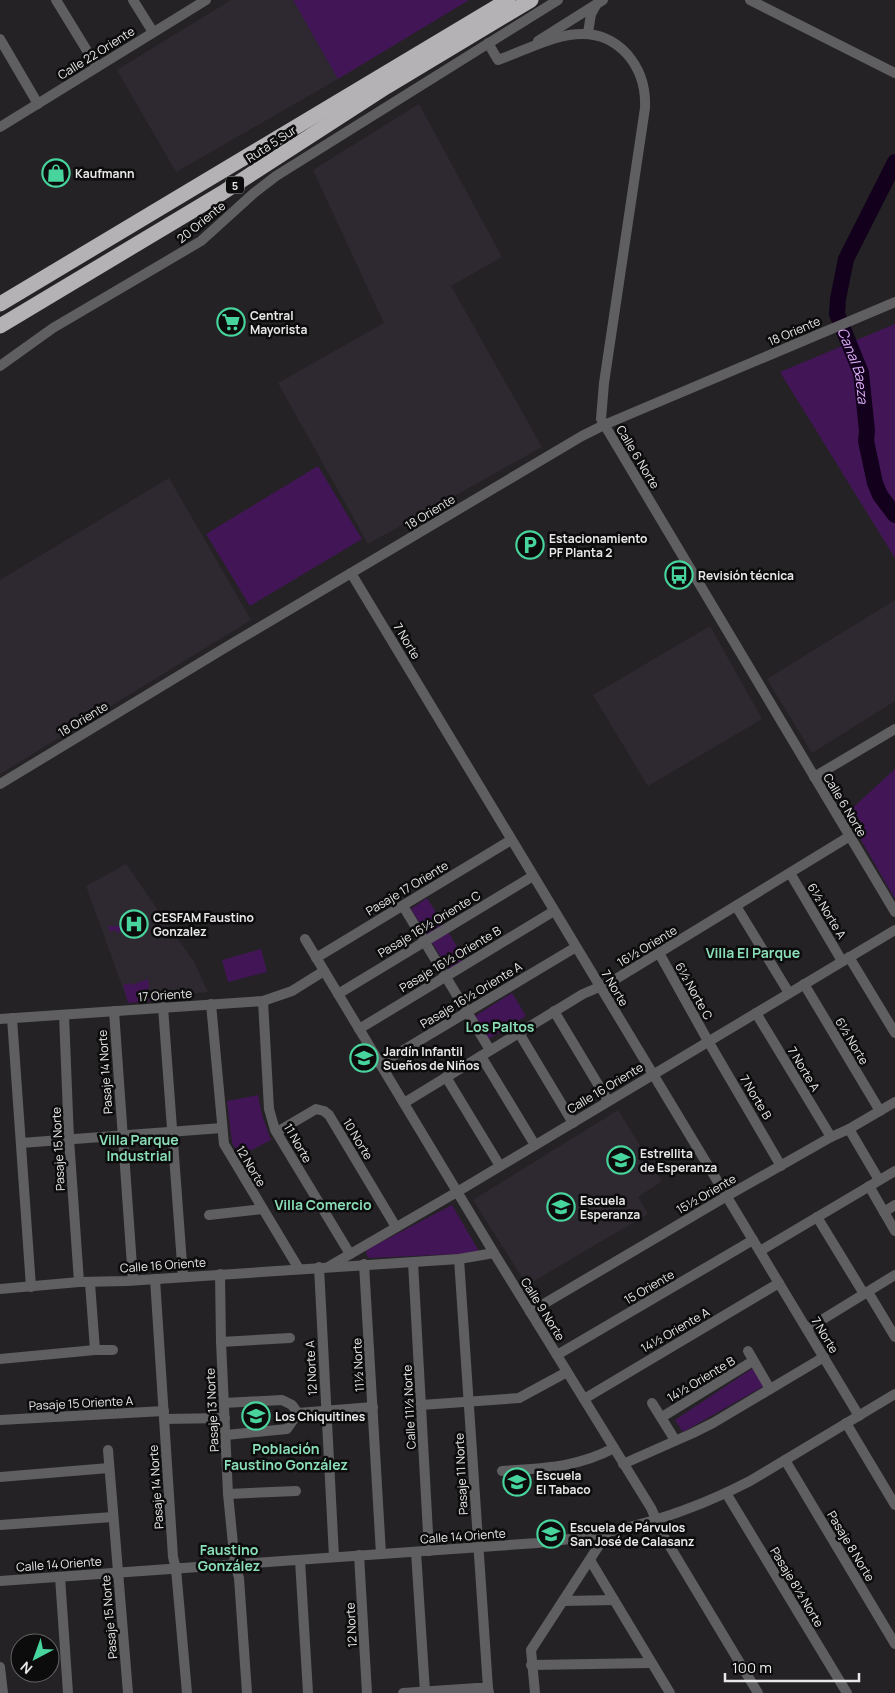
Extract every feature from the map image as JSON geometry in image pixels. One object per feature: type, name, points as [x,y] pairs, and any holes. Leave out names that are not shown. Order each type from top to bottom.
[{"type":"highway","name":"Ruta 5 Sur","points":[[0,304],[508,0]]},
{"type":"highway","name":"Ruta 5 Sur","points":[[0,326],[222,193],[386,87],[531,0]]},
{"type":"street","points":[[56,0],[97,67]]},
{"type":"street","points":[[133,0],[152,32]]},
{"type":"street","name":"Calle 22 Oriente","points":[[0,127],[206,0]]},
{"type":"street","name":"20 Oriente","points":[[0,366],[53,328],[188,250],[207,236],[254,193],[276,176],[558,0]]},
{"type":"street","points":[[750,0],[895,73]]},
{"type":"street","points":[[588,34],[591,14],[600,2]]},
{"type":"street","points":[[519,52],[600,2]]},
{"type":"street","name":"Calle 6 Norte","points":[[488,43],[498,60],[572,34],[588,34],[603,37],[622,49],[638,70],[643,82],[645,108],[604,383],[601,419],[895,912]]},
{"type":"street","points":[[0,40],[38,104]]},
{"type":"street","name":"18 Oriente","points":[[0,784],[570,443],[604,425],[895,302]]},
{"type":"street","name":"7 Norte","points":[[351,573],[859,1416]]},
{"type":"street","points":[[814,776],[895,729]]},
{"type":"street","name":"16½ Oriente","points":[[404,1103],[554,1011],[659,953],[850,836]]},
{"type":"street","name":"Pasaje 17 Oriente","points":[[316,958],[511,840]]},
{"type":"street","name":"6½ Norte A","points":[[790,873],[895,1033]]},
{"type":"street","name":"Pasaje 16½ Oriente C","points":[[338,994],[533,876]]},
{"type":"street","points":[[403,906],[467,1012],[485,1053],[535,1145]]},
{"type":"street","points":[[736,906],[789,993]]},
{"type":"street","name":"Pasaje 16½ Oriente B","points":[[359,1029],[554,911]]},
{"type":"street","name":"Calle 16 Oriente","points":[[323,1267],[396,1228],[895,930]]},
{"type":"street","name":"Calle 9 Norte","points":[[305,939],[494,1253],[651,1508],[663,1535],[758,1693]]},
{"type":"street","name":"Pasaje 16½ Oriente A","points":[[380,1064],[576,947]]},
{"type":"street","name":"6½ Norte C","points":[[659,953],[708,1041]]},
{"type":"street","name":"17 Oriente","points":[[0,1019],[263,1001],[292,991],[324,971]]},
{"type":"street","name":"6½ Norte","points":[[804,984],[880,1111]]},
{"type":"street","name":"11 Norte","points":[[263,1001],[269,1109],[272,1120],[277,1132],[350,1254]]},
{"type":"street","name":"12 Norte","points":[[211,1004],[223,1140],[226,1149],[298,1269]]},
{"type":"street","points":[[163,1007],[183,1277]]},
{"type":"street","name":"Pasaje 14 Norte","points":[[114,1011],[133,1280]]},
{"type":"street","points":[[554,1011],[608,1101]]},
{"type":"street","name":"7 Norte A","points":[[756,1013],[831,1138]]},
{"type":"street","name":"Pasaje 15 Norte","points":[[64,1014],[69,1139],[84,1282],[94,1350]]},
{"type":"street","points":[[12,1018],[31,1287]]},
{"type":"street","points":[[519,1033],[573,1122]]},
{"type":"street","name":"7 Norte B","points":[[708,1041],[782,1166]]},
{"type":"street","points":[[446,1077],[500,1166]]},
{"type":"street","name":"15½ Oriente","points":[[530,1312],[727,1196],[895,1102]]},
{"type":"street","name":"10 Norte","points":[[277,1132],[316,1109],[324,1111],[329,1115],[396,1228]]},
{"type":"street","points":[[21,1143],[222,1128]]},
{"type":"street","points":[[849,1129],[879,1180]]},
{"type":"street","points":[[760,1251],[895,1170]]},
{"type":"street","points":[[869,1186],[895,1231]]},
{"type":"street","points":[[884,1212],[895,1205]]},
{"type":"street","points":[[209,1215],[262,1209]]},
{"type":"street","points":[[817,1217],[895,1337]]},
{"type":"street","name":"15 Oriente","points":[[557,1355],[753,1240]]},
{"type":"street","name":"Calle 16 Oriente","points":[[0,1289],[84,1282],[459,1259],[494,1253]]},
{"type":"street","name":"Pasaje 11 Norte","points":[[459,1259],[488,1691]]},
{"type":"street","name":"Calle 11½ Norte","points":[[413,1262],[429,1551]]},
{"type":"street","name":"11½ Norte","points":[[364,1264],[381,1554]]},
{"type":"street","name":"12 Norte A","points":[[323,1267],[326,1410],[334,1557]]},
{"type":"street","name":"Pasaje 13 Norte","points":[[220,1274],[220,1342],[228,1494],[235,1564],[239,1578],[247,1693]]},
{"type":"street","points":[[807,1329],[895,1275]]},
{"type":"street","name":"Pasaje 14 Norte","points":[[155,1278],[173,1557],[176,1569],[187,1693]]},
{"type":"street","name":"14½ Oriente A","points":[[584,1398],[780,1283]]},
{"type":"street","points":[[220,1342],[290,1338]]},
{"type":"street","points":[[0,1359],[94,1350],[113,1350]]},
{"type":"street","points":[[748,1351],[770,1389]]},
{"type":"street","points":[[623,1464],[713,1423],[824,1357]]},
{"type":"street","name":"14½ Oriente B","points":[[662,1417],[753,1361]]},
{"type":"street","points":[[421,1405],[519,1398],[567,1372]]},
{"type":"street","name":"Calle 14 Oriente","points":[[0,1581],[558,1541],[607,1533],[656,1520],[703,1504],[726,1493],[895,1394]]},
{"type":"street","points":[[224,1403],[282,1400],[292,1406],[298,1413]]},
{"type":"street","points":[[652,1403],[675,1440]]},
{"type":"street","points":[[226,1435],[287,1429],[298,1413],[373,1407]]},
{"type":"street","name":"Pasaje 15 Oriente A","points":[[0,1420],[164,1415],[225,1418]]},
{"type":"street","points":[[846,1423],[895,1505]]},
{"type":"street","points":[[502,1471],[552,1467],[582,1462],[614,1448]]},
{"type":"street","name":"Pasaje 15 Norte","points":[[108,1450],[128,1693]]},
{"type":"street","name":"Pasaje 8 Norte","points":[[785,1460],[895,1644]]},
{"type":"street","points":[[0,1477],[109,1468]]},
{"type":"street","points":[[228,1494],[296,1491]]},
{"type":"street","name":"Pasaje 8½ Norte","points":[[726,1493],[847,1693]]},
{"type":"street","points":[[0,1525],[113,1517]]},
{"type":"street","points":[[535,1693],[531,1650],[607,1533]]},
{"type":"street","points":[[416,1552],[424,1692]]},
{"type":"street","name":"12 Norte","points":[[360,1555],[367,1693]]},
{"type":"street","points":[[300,1560],[308,1693]]},
{"type":"street","points":[[590,1560],[670,1693]]},
{"type":"street","points":[[60,1577],[68,1693]]},
{"type":"street","points":[[562,1601],[614,1600]]},
{"type":"street","points":[[532,1665],[652,1662]]},
{"type":"street","points":[[0,1667],[3,1693]]},
{"type":"street","points":[[403,1693],[488,1691]]},
{"type":"shaded area","points":[[231,0],[293,0],[338,79],[176,172],[117,70]]},
{"type":"shaded area","points":[[293,0],[469,0],[338,79]]},
{"type":"shaded area","points":[[419,104],[502,257],[451,286],[542,447],[368,544],[278,383],[384,323],[313,170]]},
{"type":"shaded area","points":[[895,324],[895,558],[780,372]]},
{"type":"shaded area","points":[[318,466],[362,539],[250,606],[206,534]]},
{"type":"shaded area","points":[[169,478],[251,620],[0,774],[0,580]]},
{"type":"shaded area","points":[[895,600],[895,701],[812,753],[767,679]]},
{"type":"shaded area","points":[[710,626],[762,719],[648,786],[593,695]]},
{"type":"shaded area","points":[[895,769],[895,899],[846,814]]},
{"type":"shaded area","name":"CESFAM Faustino Gonzalez","points":[[126,864],[194,962],[208,992],[127,999],[86,886]]},
{"type":"shaded area","points":[[427,898],[464,958],[451,973],[411,909]]},
{"type":"shaded area","points":[[146,917],[147,920],[117,933],[115,930],[110,932],[108,926],[117,926]]},
{"type":"shaded area","points":[[261,949],[267,972],[228,982],[222,960]]},
{"type":"shaded area","points":[[148,979],[149,987],[145,994],[163,991],[164,1000],[128,1003],[123,985],[131,983],[132,985]]},
{"type":"shaded area","points":[[189,990],[192,994],[190,998],[170,1000],[168,992],[182,991],[183,993]]},
{"type":"shaded area","points":[[512,993],[526,1016],[489,1039],[475,1016]]},
{"type":"shaded area","points":[[258,1095],[262,1115],[271,1140],[240,1156],[232,1143],[227,1101]]},
{"type":"shaded area","name":"Escuela Esperanza","points":[[618,1110],[662,1181],[638,1197],[648,1214],[527,1285],[473,1200]]},
{"type":"shaded area","points":[[452,1205],[480,1253],[370,1258],[367,1256],[366,1252],[368,1249]]},
{"type":"shaded area","points":[[753,1368],[764,1386],[683,1432],[675,1420]]},
{"type":"waterway","name":"Canal Baeza","points":[[895,162],[846,259],[837,314],[861,373],[867,431],[866,441],[875,483],[880,495],[895,515]]},
{"type":"place","name":"Kaufmann","points":[[56,173]]},
{"type":"place","name":"Central Mayorista","points":[[231,322]]},
{"type":"place","name":"Estacionamiento PF Planta 2","points":[[530,545]]},
{"type":"place","name":"Revisión técnica","points":[[679,575]]},
{"type":"place","name":"CESFAM Faustino Gonzalez","points":[[134,924]]},
{"type":"place","name":"Jardín Infantil Sueños de Niños","points":[[364,1058]]},
{"type":"place","name":"Estrellita de Esperanza","points":[[621,1160]]},
{"type":"place","name":"Escuela Esperanza","points":[[561,1207]]},
{"type":"place","name":"Los Chiquitines","points":[[256,1416]]},
{"type":"place","name":"Escuela El Tabaco","points":[[517,1482]]},
{"type":"place","name":"Escuela de Párvulos San José de Calasanz","points":[[551,1534]]},
{"type":"district","name":"Villa El Parque","points":[[753,952]]},
{"type":"district","name":"Los Paltos","points":[[500,1026]]},
{"type":"district","name":"Villa Parque Industrial","points":[[139,1148]]},
{"type":"district","name":"Villa Comercio","points":[[323,1204]]},
{"type":"district","name":"Población Faustino González","points":[[286,1456]]},
{"type":"district","name":"Faustino González","points":[[229,1558]]}]
